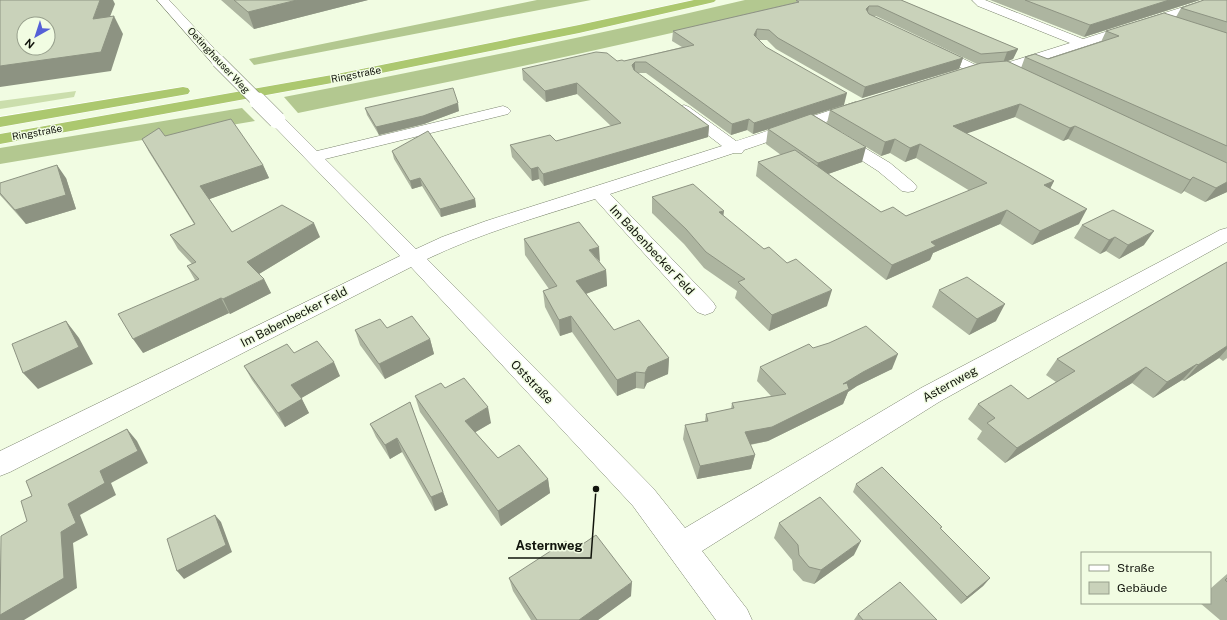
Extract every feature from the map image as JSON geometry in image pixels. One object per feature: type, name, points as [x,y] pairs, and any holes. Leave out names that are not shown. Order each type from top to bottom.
[{"type":"highway","points":[[459,40],[653,0]]},
{"type":"highway","name":"Ringstraße","points":[[0,139],[340,77],[579,29],[710,0]]},
{"type":"highway","points":[[222,84],[252,78]]},
{"type":"highway","name":"Ringstraße","points":[[0,122],[192,89]]},
{"type":"street","name":"Oetinghauser Weg","points":[[163,0],[218,61],[277,120]]},
{"type":"street","points":[[978,0],[982,4],[1080,42]]},
{"type":"street","points":[[952,77],[975,70],[1004,68],[1080,42],[1217,0]]},
{"type":"street","points":[[1158,19],[1179,26]]},
{"type":"street","points":[[920,44],[975,70]]},
{"type":"street","points":[[1004,68],[1025,78]]},
{"type":"street","points":[[672,101],[736,149]]},
{"type":"street","name":"Im Babenbecker Feld","points":[[0,464],[449,241],[493,225],[736,149],[811,122],[859,102]]},
{"type":"street","points":[[314,157],[503,111]]},
{"type":"street","name":"Oststraße","points":[[277,120],[414,258],[643,497],[736,620]]},
{"type":"street","points":[[811,122],[884,167],[908,187]]},
{"type":"street","name":"Im Babenbecker Feld","points":[[599,193],[705,307]]},
{"type":"street","name":"Asternweg","points":[[681,547],[930,395],[1227,234]]},
{"type":"green space","points":[[537,0],[591,0],[254,65],[249,59]]},
{"type":"green space","points":[[745,0],[810,0],[555,59],[298,113],[284,97],[515,51]]},
{"type":"green space","points":[[76,91],[74,97],[0,109],[0,101]]},
{"type":"green space","points":[[242,108],[255,121],[0,164],[0,148]]},
{"type":"building","points":[[0,0],[100,0],[93,19],[114,16],[101,52],[0,66]]},
{"type":"building","points":[[234,0],[297,0],[248,12]]},
{"type":"building","points":[[796,0],[901,0],[1018,49],[1007,52],[981,54],[878,6],[869,6],[866,9],[869,14],[963,58],[865,87],[778,38],[769,30],[757,29],[754,35],[766,47],[847,93],[754,123],[749,119],[732,124],[646,62],[635,62],[632,65],[634,70],[709,126],[543,174],[538,167],[531,169],[510,145],[550,135],[556,141],[621,123],[577,83],[545,91],[522,69],[596,52],[607,53],[617,61],[624,61],[694,45],[673,31],[799,2]]},
{"type":"building","points":[[1025,0],[1169,0],[1090,25]]},
{"type":"building","points":[[1204,0],[1227,0],[1227,22],[1181,8]]},
{"type":"building","points":[[1164,13],[1227,33],[1227,146],[1025,57],[1035,54],[1048,59],[1119,36],[1106,31]]},
{"type":"building","points":[[1007,61],[1227,163],[1227,182],[1216,188],[1193,177],[1190,180],[1075,126],[1070,128],[1020,104],[953,126],[1054,181],[1044,185],[1087,209],[1040,231],[1007,210],[931,242],[936,246],[892,265],[758,162],[795,150],[881,212],[893,207],[906,216],[987,183],[920,144],[910,148],[895,139],[885,142],[830,110],[981,63]]},
{"type":"building","points":[[453,88],[458,103],[423,116],[376,127],[365,108]]},
{"type":"building","points":[[811,114],[866,147],[818,163],[768,129]]},
{"type":"building","points":[[231,119],[263,165],[200,186],[232,232],[282,205],[314,223],[247,262],[264,279],[133,339],[118,314],[199,279],[187,266],[196,262],[170,235],[195,224],[142,139],[159,128],[165,136]]},
{"type":"building","points":[[428,131],[475,199],[440,209],[420,178],[410,181],[392,151]]},
{"type":"building","points":[[57,165],[66,195],[15,210],[0,193],[0,183]]},
{"type":"building","points":[[693,184],[724,211],[719,212],[764,249],[769,247],[787,263],[796,259],[832,290],[772,315],[738,282],[745,279],[706,252],[686,229],[652,197]]},
{"type":"building","points":[[1113,210],[1154,231],[1128,245],[1115,237],[1109,240],[1082,225]]},
{"type":"building","points":[[579,222],[599,247],[589,250],[606,270],[576,281],[614,330],[639,320],[669,358],[648,367],[645,373],[636,372],[617,380],[571,316],[559,320],[543,291],[557,286],[524,239]]},
{"type":"building","points":[[1227,262],[1227,346],[1198,365],[1197,364],[1167,382],[1146,367],[1017,448],[987,423],[995,418],[978,404],[1011,385],[1028,399],[1075,371],[1057,359]]},
{"type":"building","points":[[967,277],[1005,304],[977,319],[939,290]]},
{"type":"building","points":[[412,316],[430,339],[379,364],[355,330],[380,319],[387,328]]},
{"type":"building","points":[[66,321],[79,347],[23,373],[12,344]]},
{"type":"building","points":[[866,326],[898,354],[843,384],[847,383],[849,389],[772,427],[745,432],[755,455],[700,466],[685,425],[708,421],[706,414],[734,408],[732,403],[786,394],[760,367],[809,344],[813,348],[829,343]]},
{"type":"building","points":[[317,341],[334,362],[291,385],[302,399],[278,413],[244,366],[287,344],[294,353]]},
{"type":"building","points":[[464,378],[488,407],[465,421],[498,458],[519,445],[548,479],[498,511],[415,396],[441,383],[445,388]]},
{"type":"building","points":[[410,402],[443,492],[431,497],[397,438],[385,445],[370,424]]},
{"type":"building","points":[[127,429],[138,451],[100,471],[105,483],[68,504],[76,523],[61,532],[64,578],[0,615],[1,536],[27,521],[21,501],[32,496],[26,481]]},
{"type":"building","points":[[882,467],[990,578],[967,597],[856,484]]},
{"type":"building","points":[[820,497],[861,541],[821,570],[809,567],[799,555],[798,545],[779,523]]},
{"type":"building","points":[[215,515],[226,545],[177,571],[167,539]]},
{"type":"building","points":[[596,535],[632,582],[579,620],[537,620],[509,578],[566,541],[574,550]]},
{"type":"building","points":[[900,582],[937,620],[863,620],[858,614]]},
{"type":"place","name":"Asternweg","points":[[596,489]]}]
